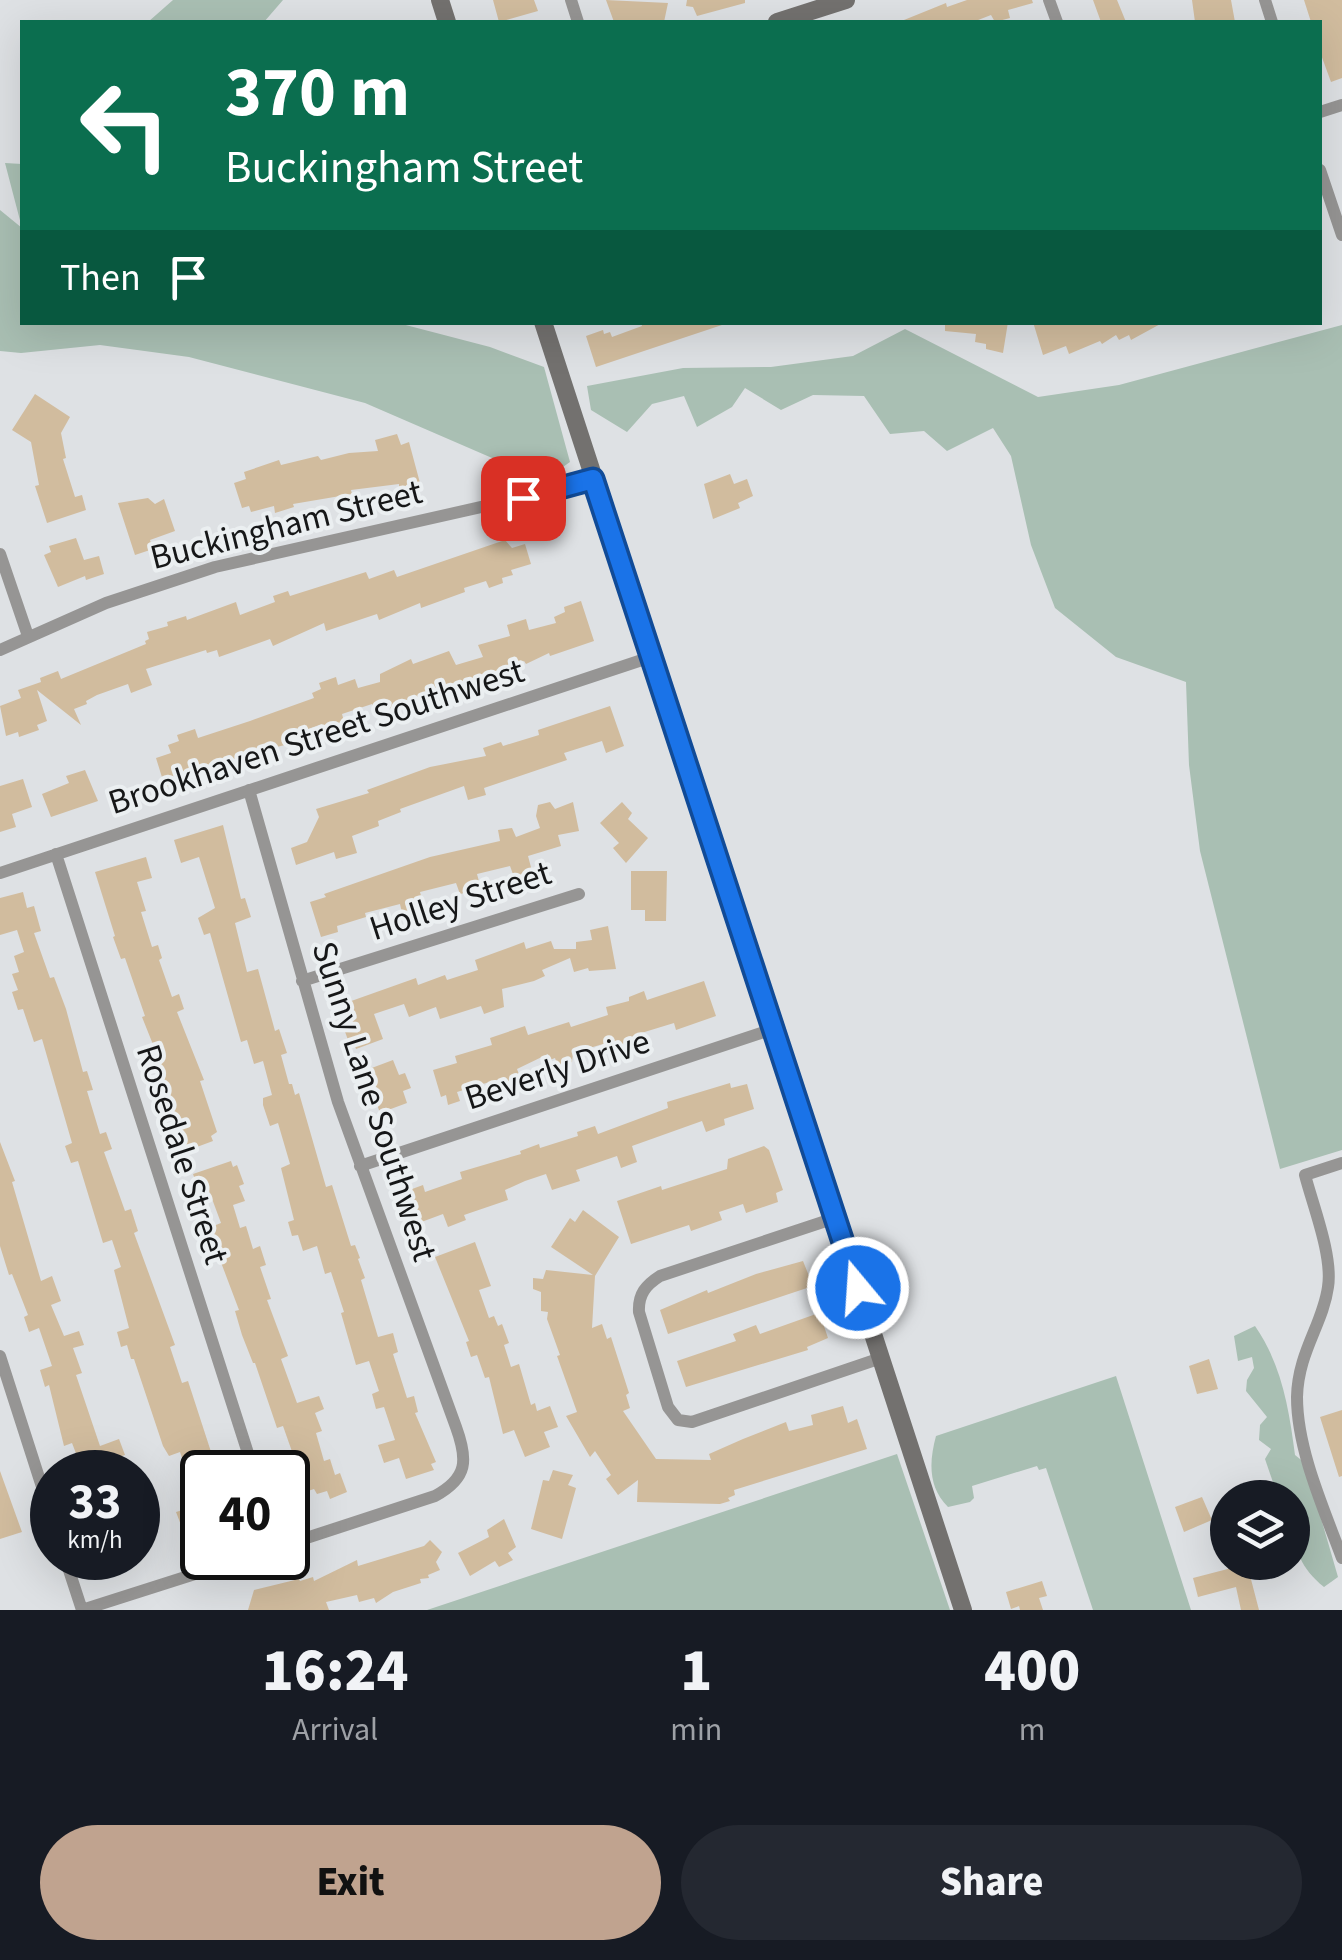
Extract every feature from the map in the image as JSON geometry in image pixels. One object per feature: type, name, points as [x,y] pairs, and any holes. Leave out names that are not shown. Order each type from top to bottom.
[{"type":"street","points":[[780,20],[806,6],[846,0]]},
{"type":"street","points":[[1322,175],[1342,235]]},
{"type":"street","points":[[543,325],[963,1610]]},
{"type":"street","name":"Buckingham Street","points":[[0,650],[123,597],[216,568],[593,479]]},
{"type":"street","points":[[0,554],[28,636]]},
{"type":"street","name":"Brookhaven Street Southwest","points":[[0,873],[651,656]]},
{"type":"street","name":"Sunny Lane Southwest","points":[[249,790],[302,981],[360,1166],[456,1427],[464,1462],[449,1488],[418,1504],[310,1537]]},
{"type":"street","name":"Rosedale Street","points":[[56,854],[247,1450]]},
{"type":"street","name":"Holley Street","points":[[302,981],[579,894]]},
{"type":"street","name":"Beverly Drive","points":[[360,1166],[773,1028]]},
{"type":"street","points":[[1342,1163],[1305,1175],[1324,1244],[1329,1281],[1302,1360],[1297,1396],[1308,1456],[1342,1558]]},
{"type":"street","points":[[835,1218],[660,1276],[645,1287],[638,1302],[639,1312],[668,1406],[678,1420],[692,1422],[881,1358]]},
{"type":"street","points":[[0,1356],[30,1450]]},
{"type":"street","points":[[73,1580],[82,1610],[180,1579]]},
{"type":"green space","points":[[173,0],[283,0],[266,20],[150,20]]},
{"type":"green space","points":[[5,163],[20,164],[20,220]]},
{"type":"green space","points":[[0,210],[20,226],[20,325],[406,325],[490,347],[544,367],[570,462],[550,476],[529,474],[365,403],[189,357],[100,345],[21,353],[0,351]]},
{"type":"green space","points":[[1342,325],[1342,1150],[1280,1169],[1200,851],[1189,765],[1186,682],[1116,657],[1055,608],[1031,545],[1011,456],[993,428],[947,451],[924,431],[890,434],[864,396],[813,395],[781,410],[745,388],[732,407],[697,427],[684,396],[652,404],[627,432],[591,410],[587,386],[683,368],[771,367],[853,356],[905,329],[1038,397],[1119,385]]},
{"type":"green space","points":[[1255,1326],[1264,1341],[1287,1404],[1295,1455],[1305,1463],[1310,1480],[1272,1480],[1265,1459],[1271,1449],[1259,1440],[1260,1425],[1267,1417],[1246,1391],[1254,1368],[1252,1357],[1238,1361],[1234,1336]]},
{"type":"green space","points":[[1116,1376],[1191,1610],[1093,1610],[1046,1468],[1039,1470],[1037,1466],[972,1486],[974,1498],[970,1502],[948,1507],[934,1483],[931,1465],[936,1436]]},
{"type":"green space","points":[[897,1454],[950,1610],[427,1610]]},
{"type":"green space","points":[[1310,1480],[1338,1577],[1324,1587],[1310,1573]]},
{"type":"building","points":[[493,0],[534,0],[538,11],[498,20]]},
{"type":"building","points":[[606,0],[668,3],[664,20],[613,20]]},
{"type":"building","points":[[687,0],[745,3],[697,16],[693,7],[686,6]]},
{"type":"building","points":[[967,0],[1033,3],[1008,10],[1010,18],[1002,20],[994,20],[991,15],[978,20],[904,20],[946,3],[947,7]]},
{"type":"building","points":[[1093,0],[1117,0],[1125,20],[1100,20]]},
{"type":"building","points":[[1192,0],[1231,0],[1235,20],[1195,20]]},
{"type":"building","points":[[1304,0],[1342,0],[1342,78],[1331,82],[1322,57],[1322,20],[1310,20]]},
{"type":"building","points":[[722,325],[596,367],[586,336],[603,330],[612,337],[642,326]]},
{"type":"building","points":[[945,325],[1008,325],[1003,353],[975,342],[976,334],[945,331]]},
{"type":"building","points":[[1034,325],[1158,325],[1131,340],[1129,335],[1119,340],[1116,335],[1102,344],[1100,341],[1069,354],[1066,346],[1043,355]]},
{"type":"building","points":[[35,394],[70,417],[61,433],[66,458],[63,459],[75,497],[82,495],[86,510],[47,523],[35,486],[39,485],[31,442],[12,430]]},
{"type":"building","points":[[397,434],[401,445],[409,442],[420,483],[399,489],[399,484],[351,490],[352,494],[293,504],[294,507],[275,513],[274,506],[251,512],[249,506],[242,508],[234,483],[246,479],[244,472],[279,460],[281,465],[318,456],[321,460],[378,451],[375,440]]},
{"type":"building","points":[[730,474],[734,484],[747,479],[753,496],[738,503],[740,508],[713,519],[704,484]]},
{"type":"building","points":[[148,498],[155,504],[164,499],[175,531],[150,540],[153,549],[135,555],[118,503]]},
{"type":"building","points":[[76,538],[84,560],[99,556],[104,574],[86,580],[85,576],[58,587],[44,555],[51,552],[49,546]]},
{"type":"building","points":[[505,540],[512,548],[525,544],[531,564],[511,570],[513,575],[502,578],[503,583],[489,588],[486,581],[464,588],[465,592],[421,608],[420,603],[379,620],[377,614],[326,631],[324,623],[273,646],[270,639],[219,657],[217,650],[206,650],[146,669],[152,685],[131,693],[128,684],[97,695],[74,709],[81,725],[37,690],[47,721],[37,725],[39,730],[19,737],[18,732],[6,736],[0,706],[21,698],[18,690],[58,671],[61,679],[146,644],[147,632],[168,626],[167,622],[186,616],[187,620],[236,602],[240,615],[275,602],[273,596],[288,591],[290,596],[366,572],[369,579],[394,570],[397,577]]},
{"type":"building","points":[[581,601],[594,641],[550,656],[549,653],[526,664],[524,661],[374,714],[372,704],[342,714],[345,725],[325,732],[322,724],[286,737],[289,744],[236,757],[237,762],[180,777],[182,782],[165,787],[156,758],[171,753],[168,745],[179,741],[177,735],[195,729],[198,738],[314,698],[312,693],[321,689],[319,683],[336,677],[338,685],[355,679],[358,688],[380,682],[380,674],[411,659],[413,664],[449,651],[456,665],[483,657],[478,645],[510,636],[507,625],[526,619],[529,630],[556,623],[554,617],[565,612],[564,607]]},
{"type":"building","points":[[610,706],[624,746],[606,753],[602,741],[564,753],[567,760],[484,788],[486,795],[468,800],[464,786],[400,809],[401,812],[378,821],[379,826],[352,836],[357,853],[336,859],[334,852],[296,865],[291,848],[307,842],[319,817],[316,809],[369,793],[367,790],[430,767],[486,756],[483,748],[539,735],[538,730]]},
{"type":"building","points":[[85,770],[98,801],[51,817],[42,794],[69,783],[66,776]]},
{"type":"building","points":[[23,779],[32,807],[12,814],[16,827],[0,832],[0,786]]},
{"type":"building","points":[[550,802],[555,809],[573,802],[579,831],[558,835],[561,846],[528,856],[532,871],[514,877],[510,866],[477,874],[481,889],[460,894],[456,883],[420,892],[424,906],[402,913],[400,904],[365,913],[366,917],[337,926],[338,932],[321,937],[310,902],[430,857],[500,841],[498,830],[512,828],[516,837],[540,828],[538,805]]},
{"type":"building","points":[[622,802],[632,813],[628,819],[648,838],[626,863],[613,848],[619,843],[600,823]]},
{"type":"building","points":[[223,825],[241,899],[245,898],[251,917],[235,923],[247,972],[258,969],[275,1031],[279,1029],[287,1053],[281,1055],[289,1084],[295,1095],[299,1093],[326,1187],[332,1185],[351,1246],[355,1245],[360,1258],[365,1278],[361,1280],[378,1337],[393,1333],[398,1352],[393,1354],[407,1398],[414,1396],[418,1412],[415,1413],[436,1462],[431,1464],[434,1470],[406,1479],[399,1458],[384,1463],[378,1445],[395,1440],[384,1407],[376,1409],[372,1394],[379,1391],[369,1361],[356,1365],[331,1272],[325,1274],[317,1246],[303,1251],[298,1235],[292,1236],[288,1222],[294,1220],[281,1168],[290,1164],[278,1123],[270,1126],[263,1105],[263,1098],[272,1095],[263,1061],[254,1064],[247,1040],[241,1042],[210,933],[204,935],[198,918],[215,908],[199,857],[181,863],[174,840]]},
{"type":"building","points":[[146,857],[152,878],[137,882],[146,911],[141,912],[152,947],[158,945],[172,997],[179,994],[184,1009],[177,1012],[204,1080],[200,1081],[217,1132],[211,1136],[213,1141],[186,1151],[158,1074],[164,1072],[142,1017],[145,1016],[125,958],[121,959],[113,937],[95,872]]},
{"type":"building","points":[[631,871],[667,871],[666,921],[645,921],[645,910],[631,910]]},
{"type":"building","points":[[23,892],[27,908],[34,906],[41,931],[34,933],[66,1009],[83,1072],[87,1071],[93,1090],[87,1091],[100,1134],[106,1132],[112,1149],[104,1152],[125,1211],[131,1209],[138,1231],[134,1233],[175,1345],[170,1347],[182,1383],[188,1381],[210,1450],[180,1450],[169,1456],[134,1359],[127,1345],[121,1347],[117,1332],[129,1328],[114,1270],[121,1267],[112,1240],[103,1243],[78,1161],[71,1163],[65,1146],[72,1143],[42,1039],[34,1042],[23,1009],[18,1010],[12,992],[18,990],[12,974],[19,972],[14,956],[24,952],[17,930],[0,935],[0,898]]},
{"type":"building","points":[[608,926],[616,969],[574,972],[570,958],[542,970],[545,976],[502,989],[504,1007],[484,1014],[481,1006],[440,1019],[436,1007],[409,1017],[404,1004],[374,1014],[383,1039],[356,1049],[352,1039],[348,1040],[339,1015],[344,1013],[340,1005],[416,978],[418,985],[445,975],[447,980],[478,970],[475,960],[524,942],[526,949],[551,941],[554,949],[576,949],[576,942],[592,940],[590,930]]},
{"type":"building","points":[[704,981],[716,1016],[676,1030],[674,1023],[638,1034],[639,1040],[616,1049],[613,1041],[573,1053],[572,1062],[558,1067],[555,1058],[550,1060],[548,1054],[517,1069],[521,1080],[499,1087],[496,1080],[457,1092],[460,1101],[448,1105],[446,1095],[441,1097],[433,1070],[457,1063],[455,1056],[492,1045],[490,1038],[525,1026],[528,1035],[569,1022],[571,1027],[608,1015],[606,1007],[629,1001],[629,997],[644,991],[647,1000]]},
{"type":"building","points":[[393,1060],[399,1075],[405,1073],[411,1088],[403,1091],[407,1103],[380,1113],[374,1096],[379,1094],[369,1069]]},
{"type":"building","points":[[730,1083],[731,1088],[747,1084],[754,1109],[724,1119],[725,1125],[706,1132],[702,1121],[632,1146],[637,1162],[621,1168],[617,1156],[576,1170],[580,1181],[552,1190],[546,1174],[525,1181],[505,1190],[508,1200],[464,1215],[466,1220],[448,1227],[443,1214],[416,1224],[404,1192],[423,1185],[425,1192],[462,1179],[460,1172],[521,1154],[520,1151],[539,1144],[540,1148],[578,1136],[577,1132],[595,1126],[598,1134],[668,1108],[667,1102]]},
{"type":"building","points":[[0,1142],[15,1181],[12,1182],[41,1281],[52,1276],[61,1301],[51,1305],[64,1336],[79,1331],[84,1345],[73,1348],[82,1373],[76,1375],[100,1446],[119,1439],[123,1450],[75,1450],[72,1443],[64,1446],[49,1385],[45,1387],[40,1370],[52,1366],[39,1328],[29,1332],[24,1317],[28,1315],[0,1246]]},
{"type":"building","points":[[764,1146],[769,1150],[783,1190],[776,1193],[778,1202],[746,1213],[743,1204],[719,1212],[722,1220],[691,1231],[689,1225],[631,1244],[617,1201],[727,1169],[728,1159]]},
{"type":"building","points":[[231,1161],[233,1167],[237,1165],[245,1201],[233,1205],[240,1228],[246,1226],[253,1249],[260,1246],[266,1265],[260,1267],[271,1299],[267,1300],[288,1356],[281,1359],[297,1403],[319,1396],[324,1409],[315,1413],[322,1431],[316,1433],[324,1461],[330,1459],[347,1492],[330,1499],[327,1491],[317,1494],[314,1489],[310,1490],[310,1450],[291,1450],[283,1426],[277,1428],[208,1228],[221,1223],[208,1188],[199,1191],[193,1174]]},
{"type":"building","points":[[583,1210],[619,1237],[595,1276],[592,1328],[602,1324],[607,1339],[611,1337],[629,1393],[626,1395],[630,1408],[623,1411],[656,1459],[711,1460],[709,1454],[743,1439],[786,1422],[789,1431],[813,1425],[811,1415],[843,1406],[848,1423],[857,1419],[867,1449],[734,1490],[730,1501],[720,1504],[637,1502],[638,1480],[618,1495],[606,1479],[611,1475],[595,1451],[590,1457],[566,1416],[577,1412],[557,1356],[560,1355],[548,1312],[541,1311],[541,1292],[533,1289],[533,1278],[543,1279],[546,1270],[593,1275],[551,1247],[570,1218],[575,1222]]},
{"type":"building","points":[[475,1242],[491,1286],[479,1290],[489,1318],[494,1316],[498,1326],[502,1324],[511,1367],[519,1364],[531,1405],[535,1403],[537,1411],[550,1406],[558,1427],[544,1432],[550,1447],[525,1457],[514,1430],[503,1434],[489,1377],[485,1378],[477,1355],[471,1357],[466,1342],[469,1341],[435,1257]]},
{"type":"building","points":[[803,1261],[813,1286],[668,1334],[660,1310],[707,1290],[708,1293]]},
{"type":"building","points":[[820,1314],[828,1338],[807,1347],[808,1350],[686,1387],[677,1361],[736,1341],[733,1334],[756,1325],[760,1334]]},
{"type":"building","points":[[1209,1359],[1218,1389],[1197,1394],[1189,1366]]},
{"type":"building","points":[[1342,1410],[1342,1476],[1339,1477],[1320,1417]]},
{"type":"building","points":[[553,1470],[573,1475],[568,1485],[576,1488],[562,1539],[531,1529],[543,1480],[549,1481]]},
{"type":"building","points":[[0,1471],[22,1532],[0,1539]]},
{"type":"building","points":[[1202,1497],[1210,1521],[1184,1532],[1175,1507]]},
{"type":"building","points":[[504,1519],[516,1547],[508,1553],[513,1560],[499,1567],[495,1561],[470,1576],[458,1553],[489,1537],[487,1530]]},
{"type":"building","points":[[430,1540],[442,1552],[436,1562],[440,1570],[376,1603],[374,1598],[359,1602],[357,1595],[326,1602],[329,1610],[248,1610],[254,1590],[313,1577],[314,1581],[357,1560],[358,1566],[424,1546]]},
{"type":"building","points":[[1210,1574],[1210,1580],[1251,1580],[1259,1610],[1241,1610],[1236,1587],[1198,1597],[1193,1578]]},
{"type":"building","points":[[1042,1581],[1047,1596],[1039,1598],[1043,1610],[1020,1610],[1019,1606],[1011,1609],[1006,1592]]},
{"type":"route","points":[[523,498],[593,479],[858,1288]]}]
